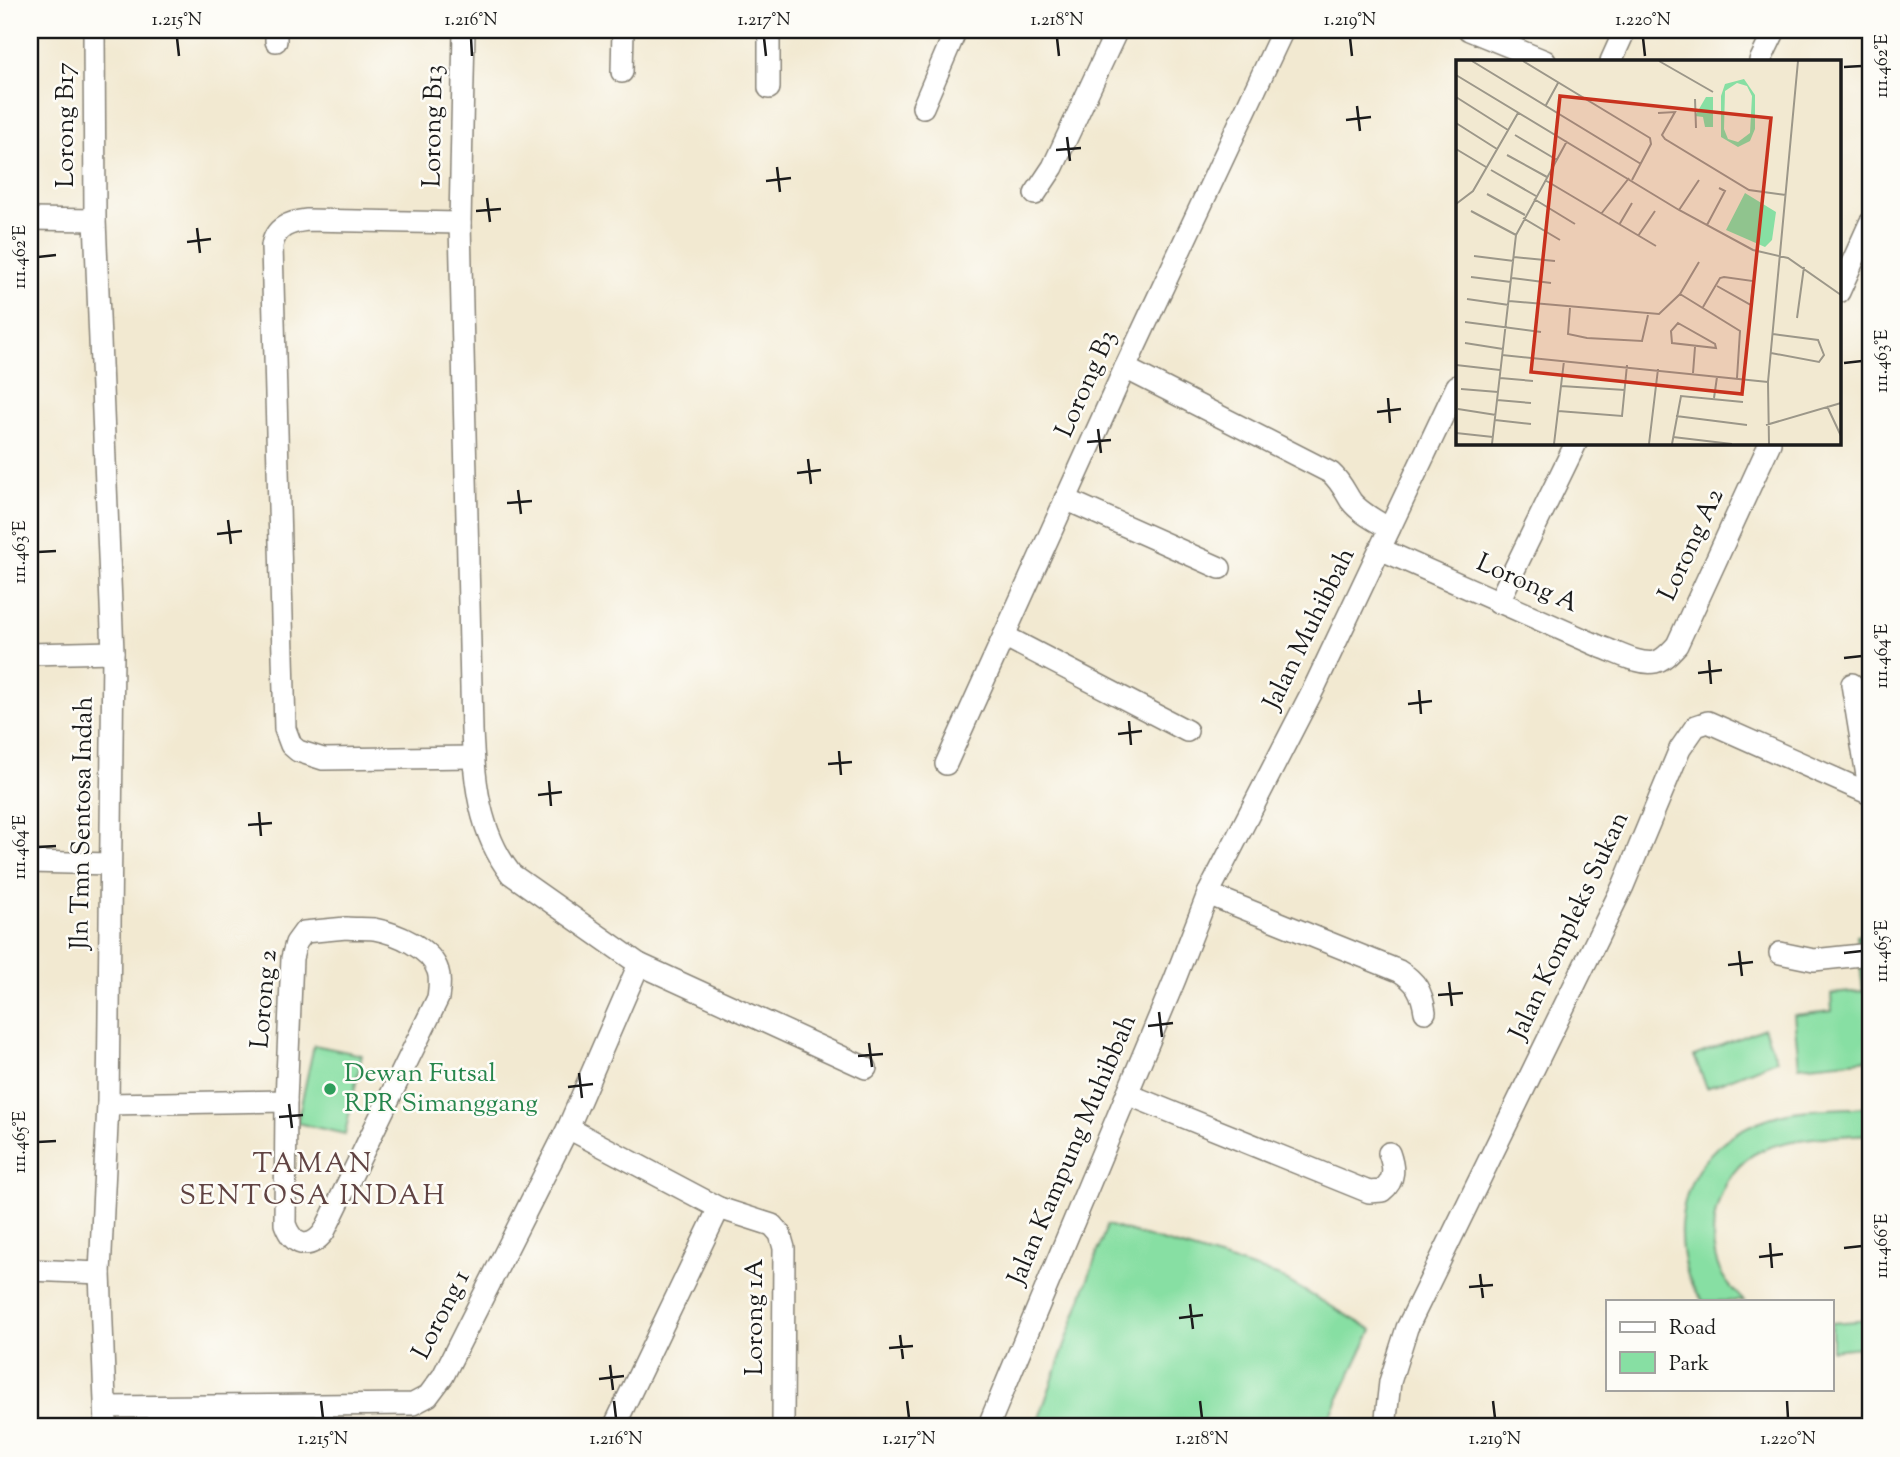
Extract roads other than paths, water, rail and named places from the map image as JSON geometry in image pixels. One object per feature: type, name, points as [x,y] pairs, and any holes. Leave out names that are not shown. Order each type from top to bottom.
[{"type":"street","name":"Lorong B17","points":[[94,30],[94,220]]},
{"type":"street","name":"Lorong B13","points":[[464,30],[460,223],[473,757],[487,835],[498,857],[511,874],[639,964],[866,1068]]},
{"type":"street","points":[[622,72],[623,30]]},
{"type":"street","points":[[769,30],[769,88]]},
{"type":"street","points":[[923,107],[956,30]]},
{"type":"street","points":[[1035,194],[1054,167],[1117,30]]},
{"type":"street","name":"Lorong B3","points":[[946,764],[1125,368],[1283,30]]},
{"type":"street","points":[[1469,30],[1543,60]]},
{"type":"street","points":[[1611,60],[1625,30]]},
{"type":"street","points":[[1760,60],[1775,30]]},
{"type":"street","points":[[30,219],[94,220]]},
{"type":"street","name":"Jln Tmn Sentosa Indah","points":[[94,220],[113,652],[108,1104],[100,1273],[106,1417]]},
{"type":"street","points":[[460,223],[307,220],[283,226],[272,246],[274,359],[285,729],[291,745],[308,756],[323,760],[473,757]]},
{"type":"street","points":[[1840,290],[1870,223]]},
{"type":"street","points":[[1125,368],[1331,472],[1364,513],[1389,529]]},
{"type":"street","name":"Jalan Muhibbah","points":[[1208,894],[1315,686],[1456,388]]},
{"type":"street","points":[[1498,603],[1576,444]]},
{"type":"street","name":"Lorong A2","points":[[1655,662],[1677,645],[1770,444]]},
{"type":"street","points":[[1065,499],[1220,568]]},
{"type":"street","name":"Lorong A","points":[[1380,549],[1601,647],[1636,660],[1655,662]]},
{"type":"street","points":[[1004,636],[1187,731]]},
{"type":"street","points":[[30,654],[113,652]]},
{"type":"street","name":"Jalan Kompleks Sukan","points":[[1385,1427],[1390,1382],[1407,1328],[1623,886],[1680,749],[1696,726],[1708,722],[1870,794],[1852,684]]},
{"type":"street","points":[[30,862],[110,864]]},
{"type":"street","points":[[1208,894],[1399,971],[1415,983],[1423,999],[1425,1012]]},
{"type":"street","name":"Jalan Kampung Muhibbah","points":[[988,1427],[1208,894]]},
{"type":"street","name":"Lorong 2","points":[[321,929],[376,929],[405,939],[430,957],[440,979],[438,998],[324,1232],[310,1243],[297,1242],[291,1238],[285,1224],[286,1101],[292,958],[304,932],[321,929]]},
{"type":"street","points":[[1780,953],[1814,960],[1870,954]]},
{"type":"street","name":"Lorong 1","points":[[106,1417],[413,1404],[428,1396],[443,1376],[568,1128],[639,964]]},
{"type":"street","points":[[1127,1094],[1369,1192],[1382,1191],[1391,1182],[1394,1166],[1389,1153]]},
{"type":"street","points":[[108,1104],[286,1101]]},
{"type":"street","name":"Lorong 1A","points":[[568,1128],[719,1208],[772,1225],[784,1248],[783,1427]]},
{"type":"street","points":[[614,1427],[719,1208]]},
{"type":"street","points":[[30,1270],[100,1273]]},
{"type":"place","name":"Dewan Futsal RPR Simanggang","points":[[330,1089]]},
{"type":"district","name":"TAMAN SENTOSA INDAH","points":[[313,1181]]}]
